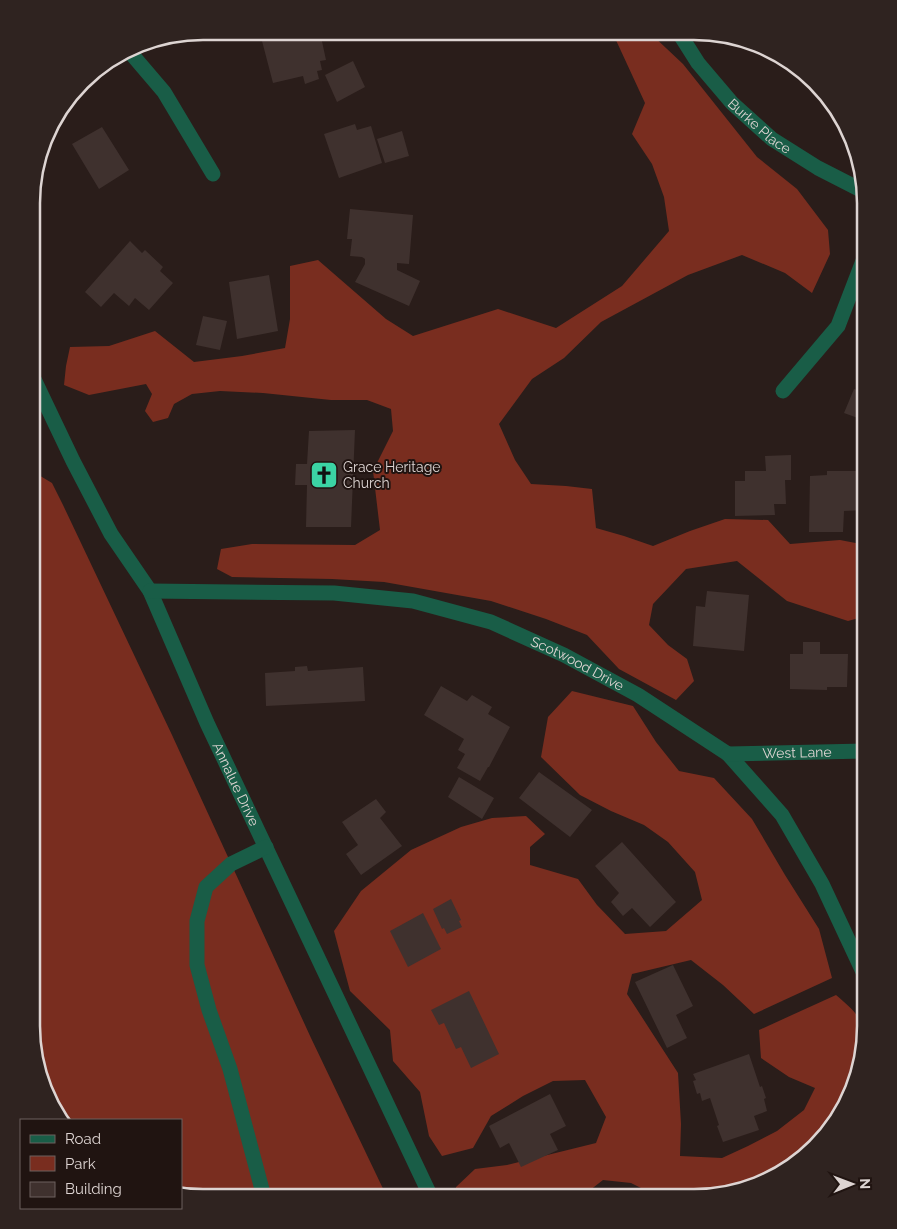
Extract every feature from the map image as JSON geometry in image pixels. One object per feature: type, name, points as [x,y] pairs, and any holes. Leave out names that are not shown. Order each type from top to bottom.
[{"type":"street","name":"Burke Place","points":[[683,40],[698,63],[732,103],[772,139],[818,168],[856,188]]},
{"type":"street","points":[[133,56],[164,92],[213,174]]},
{"type":"street","points":[[783,391],[838,326],[857,276]]},
{"type":"street","name":"Annalue Drive","points":[[40,392],[111,534],[150,591],[207,723],[427,1189]]},
{"type":"street","name":"Scotwood Drive","points":[[150,591],[334,593],[413,601],[491,622],[564,655],[638,695],[728,754],[782,815],[822,884],[857,959]]},
{"type":"street","name":"West Lane","points":[[728,754],[857,751]]},
{"type":"street","points":[[262,1189],[230,1070],[209,1010],[197,965],[197,921],[206,887],[230,864],[266,847]]},
{"type":"green space","points":[[616,40],[657,40],[683,64],[757,157],[797,189],[828,230],[830,254],[812,293],[785,273],[742,255],[688,275],[601,322],[564,358],[532,379],[499,424],[515,460],[531,484],[592,489],[596,528],[653,546],[725,519],[768,520],[790,544],[840,540],[857,543],[857,618],[848,621],[787,601],[737,561],[686,569],[653,604],[649,625],[668,645],[687,659],[694,681],[676,700],[619,669],[587,635],[491,601],[384,582],[232,577],[217,569],[221,549],[252,544],[355,545],[380,530],[373,471],[393,431],[391,409],[367,400],[331,400],[220,391],[192,394],[174,404],[168,418],[153,422],[145,411],[152,394],[146,384],[89,395],[64,385],[70,347],[109,346],[155,331],[194,362],[285,348],[290,319],[290,266],[318,260],[386,319],[413,336],[498,309],[556,328],[622,286],[669,231],[664,197],[652,164],[632,134],[645,103]]},
{"type":"green space","points":[[40,476],[52,483],[63,505],[172,735],[311,1038],[383,1189],[182,1188],[182,1119],[70,1119],[57,1098],[43,1057],[40,1036]]},
{"type":"green space","points":[[572,691],[633,706],[656,742],[679,771],[714,778],[752,819],[819,929],[832,978],[754,1014],[723,985],[691,960],[632,974],[627,994],[678,1073],[681,1124],[680,1156],[722,1158],[777,1131],[804,1110],[815,1088],[789,1077],[761,1058],[759,1030],[836,995],[855,1013],[857,1016],[857,1036],[854,1057],[840,1098],[816,1133],[801,1148],[766,1172],[746,1180],[715,1188],[643,1189],[631,1183],[603,1180],[591,1189],[456,1189],[475,1169],[507,1165],[596,1143],[606,1117],[585,1080],[553,1081],[523,1096],[491,1116],[473,1148],[442,1156],[429,1136],[420,1092],[393,1061],[390,1030],[350,991],[334,931],[361,891],[411,850],[461,827],[492,818],[526,816],[545,834],[530,847],[530,865],[578,879],[597,905],[625,934],[666,931],[702,900],[695,872],[668,842],[644,825],[580,795],[541,757],[548,717]]},
{"type":"building","points":[[322,40],[326,60],[320,61],[322,70],[317,71],[319,79],[305,84],[303,76],[273,83],[262,41]]},
{"type":"building","points":[[353,61],[365,87],[337,102],[325,75]]},
{"type":"building","points":[[355,124],[357,130],[371,126],[382,163],[339,178],[324,134]]},
{"type":"building","points":[[102,127],[129,170],[99,189],[72,144]]},
{"type":"building","points":[[402,131],[409,156],[385,163],[377,139]]},
{"type":"building","points":[[350,209],[413,215],[409,264],[397,263],[397,270],[420,281],[409,306],[355,282],[365,264],[365,259],[350,256],[352,239],[347,239]]},
{"type":"building","points":[[130,241],[142,253],[145,250],[163,267],[160,271],[173,283],[149,310],[135,298],[129,306],[114,293],[101,307],[85,292]]},
{"type":"building","points":[[269,275],[278,331],[237,339],[229,282]]},
{"type":"building","points":[[203,316],[227,321],[220,350],[196,345]]},
{"type":"building","points":[[854,389],[857,390],[857,418],[844,413]]},
{"type":"building","name":"Grace Heritage Church","points":[[355,430],[351,527],[306,527],[307,485],[295,485],[296,464],[307,464],[309,431]]},
{"type":"building","points":[[791,455],[791,480],[785,480],[786,504],[774,504],[775,515],[735,516],[735,481],[745,481],[745,471],[766,471],[765,456]]},
{"type":"building","points":[[827,471],[857,471],[857,510],[844,511],[843,532],[809,532],[810,476],[827,475]]},
{"type":"building","points":[[707,591],[749,595],[744,651],[693,646],[696,606],[705,607]]},
{"type":"building","points":[[803,642],[820,642],[820,654],[848,654],[847,687],[827,687],[827,690],[790,689],[790,654],[803,654]]},
{"type":"building","points":[[307,666],[308,671],[363,667],[365,701],[266,706],[265,673],[295,671],[295,667]]},
{"type":"building","points":[[441,686],[467,701],[472,695],[492,707],[488,714],[510,727],[480,781],[457,768],[465,754],[458,750],[464,739],[424,715]]},
{"type":"building","points":[[539,772],[592,810],[570,837],[519,798]]},
{"type":"building","points":[[459,777],[494,798],[482,819],[448,797]]},
{"type":"building","points":[[376,799],[386,812],[380,818],[402,846],[361,875],[346,854],[358,845],[342,822]]},
{"type":"building","points":[[622,842],[676,902],[650,927],[632,908],[623,916],[611,902],[619,893],[595,866]]},
{"type":"building","points":[[451,899],[461,920],[459,921],[462,927],[447,934],[444,928],[442,929],[433,909]]},
{"type":"building","points":[[423,913],[441,949],[408,967],[390,931]]},
{"type":"building","points":[[673,965],[693,1006],[676,1015],[687,1038],[667,1048],[635,982]]},
{"type":"building","points":[[469,991],[499,1054],[471,1068],[461,1047],[456,1049],[444,1023],[439,1025],[431,1010]]},
{"type":"building","points":[[749,1054],[760,1087],[762,1086],[766,1098],[764,1099],[767,1111],[754,1116],[759,1130],[723,1142],[710,1098],[702,1101],[700,1093],[697,1094],[693,1081],[696,1080],[693,1074]]},
{"type":"building","points":[[550,1094],[566,1126],[550,1134],[558,1150],[521,1167],[509,1143],[500,1148],[489,1126]]},
{"type":"place","name":"Grace Heritage Church","points":[[324,475]]}]
